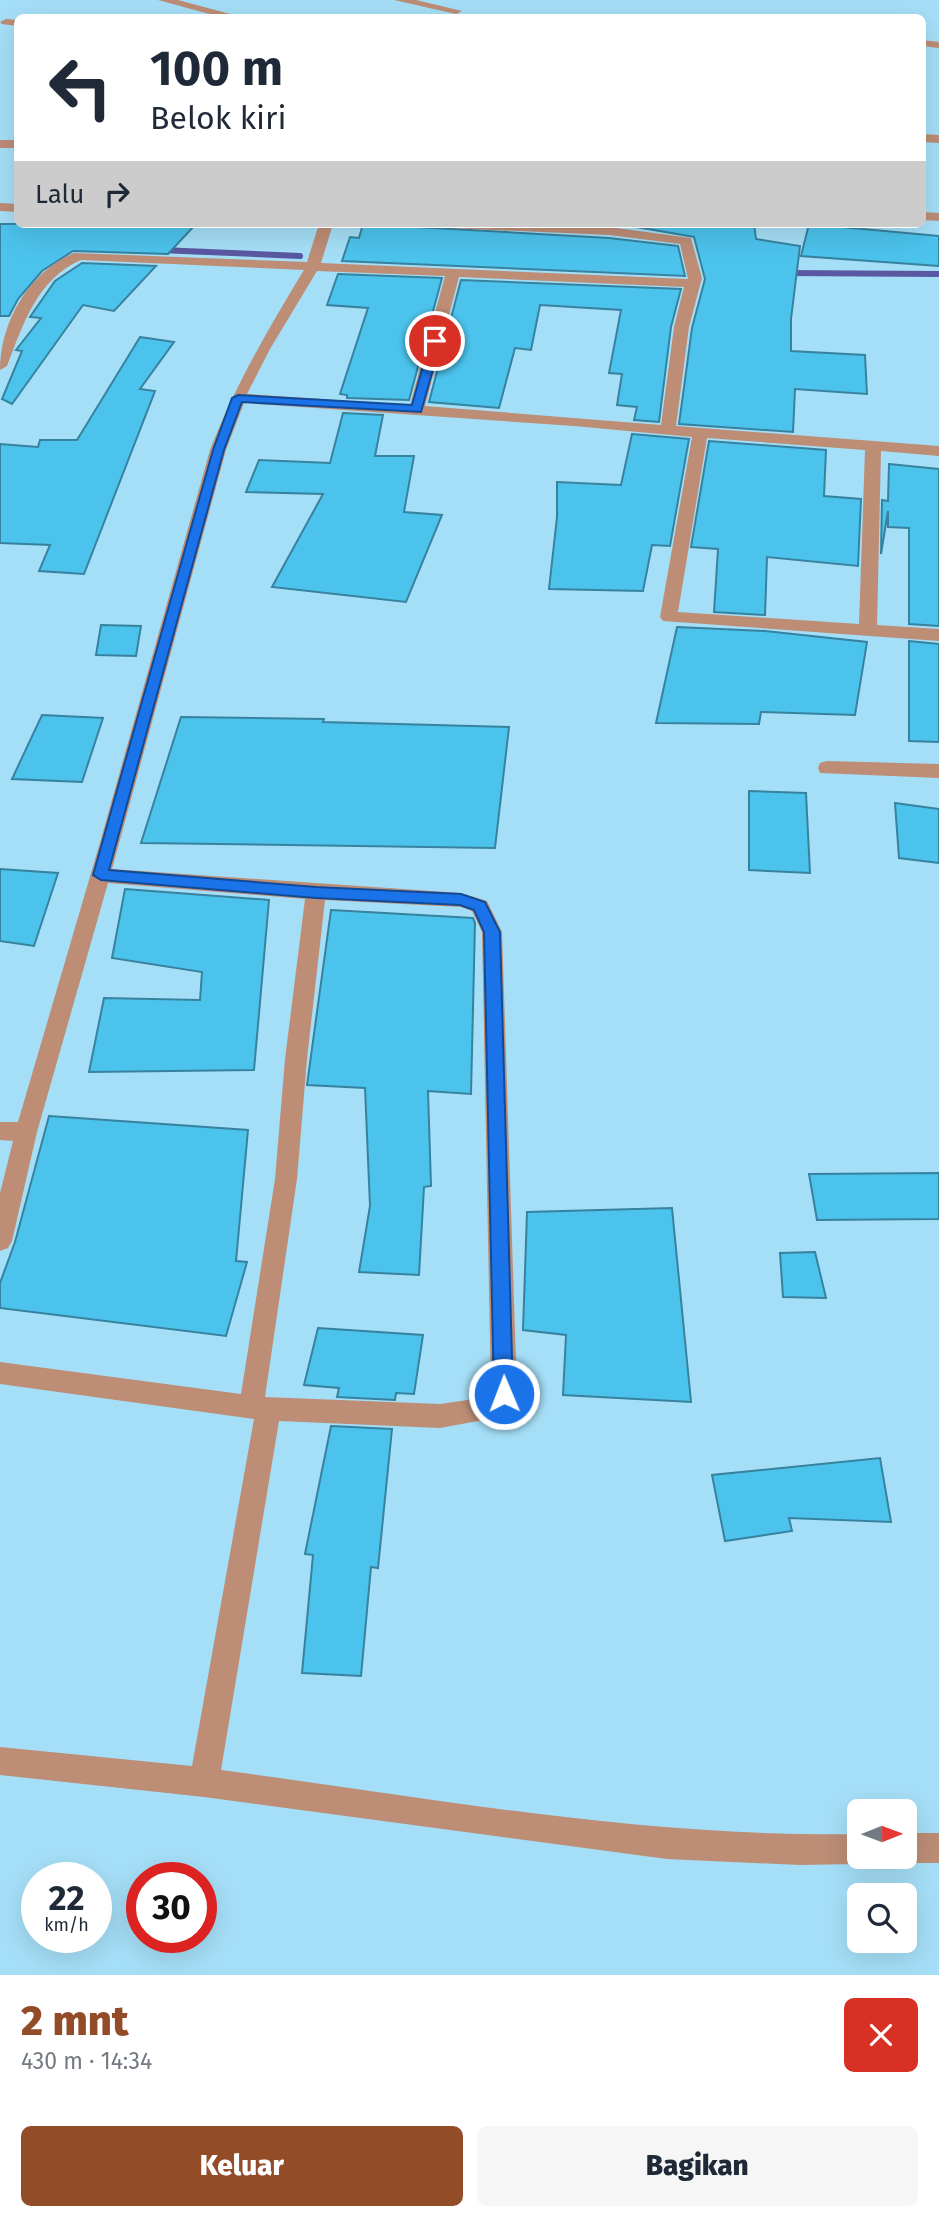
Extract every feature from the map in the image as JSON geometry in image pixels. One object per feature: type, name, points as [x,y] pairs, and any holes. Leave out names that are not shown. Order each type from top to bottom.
[{"type":"street","points":[[164,0],[223,14]]},
{"type":"street","points":[[400,0],[451,14],[470,2]]},
{"type":"street","points":[[0,1241],[26,1132],[101,875],[218,450],[238,398],[283,311],[312,268],[325,228]]},
{"type":"street","points":[[609,228],[686,241],[695,278],[668,431]]},
{"type":"street","points":[[0,366],[16,321],[39,285],[59,264],[79,256],[692,283]]},
{"type":"street","points":[[417,409],[453,274]]},
{"type":"street","points":[[0,321],[16,321]]},
{"type":"street","points":[[238,398],[417,409],[668,431],[939,450]]},
{"type":"street","points":[[700,433],[669,617],[939,635]]},
{"type":"street","points":[[868,630],[873,444]]},
{"type":"street","points":[[827,768],[939,771]]},
{"type":"street","points":[[0,1373],[260,1408],[440,1416],[496,1408],[504,1394],[492,932],[480,906],[461,900],[101,875]]},
{"type":"street","points":[[204,1782],[260,1408],[316,892]]},
{"type":"street","points":[[0,1131],[26,1132]]},
{"type":"street","points":[[0,1761],[204,1782],[667,1844],[800,1850],[847,1849]]},
{"type":"street","points":[[917,1848],[939,1848]]},
{"type":"building","points":[[0,224],[14,224],[14,228],[192,228],[168,254],[73,251],[42,271],[18,299],[9,316],[0,316]]},
{"type":"building","points":[[362,228],[433,228],[609,238],[678,246],[685,276],[342,261],[350,237],[359,238]]},
{"type":"building","points":[[642,228],[755,228],[756,239],[800,246],[791,319],[791,351],[865,355],[867,394],[795,389],[793,432],[679,424],[692,328],[705,279],[694,237]]},
{"type":"building","points":[[808,228],[852,228],[939,236],[939,266],[801,256]]},
{"type":"building","points":[[82,263],[156,266],[114,311],[83,305],[12,404],[2,399],[22,351],[16,350],[41,318],[30,317],[55,281]]},
{"type":"building","points":[[338,274],[442,278],[409,400],[347,398],[347,395],[340,394],[368,308],[327,305]]},
{"type":"building","points":[[461,280],[681,289],[671,327],[659,422],[634,420],[637,407],[617,405],[622,374],[609,373],[621,310],[540,305],[531,350],[515,348],[499,408],[429,402]]},
{"type":"building","points":[[140,337],[174,342],[140,389],[155,391],[84,574],[39,571],[50,545],[0,543],[0,444],[38,447],[40,440],[77,440]]},
{"type":"building","points":[[343,413],[383,415],[375,456],[414,456],[404,512],[442,515],[406,602],[272,587],[323,494],[246,492],[259,460],[330,463]]},
{"type":"building","points":[[632,434],[689,439],[670,546],[652,545],[643,591],[549,589],[557,517],[557,482],[621,485]]},
{"type":"building","points":[[709,441],[826,450],[824,496],[861,499],[858,566],[767,557],[765,615],[714,612],[718,549],[691,547]]},
{"type":"building","points":[[889,464],[939,469],[939,626],[909,624],[909,528],[888,527],[888,511],[881,554],[882,500],[888,501]]},
{"type":"building","points":[[101,625],[141,626],[136,656],[96,655]]},
{"type":"building","points":[[677,627],[765,631],[867,642],[855,715],[761,712],[759,724],[656,723]]},
{"type":"building","points":[[909,641],[939,644],[939,742],[909,741]]},
{"type":"building","points":[[42,715],[103,718],[82,782],[12,779]]},
{"type":"building","points":[[181,717],[324,719],[323,722],[509,727],[495,848],[141,843]]},
{"type":"building","points":[[749,791],[806,793],[810,873],[749,870]]},
{"type":"building","points":[[895,803],[939,809],[939,863],[899,858]]},
{"type":"building","points":[[0,869],[58,873],[34,946],[0,941]]},
{"type":"building","points":[[125,889],[269,900],[254,1070],[89,1072],[104,998],[200,1000],[202,972],[112,958]]},
{"type":"building","points":[[331,910],[473,918],[475,923],[471,1094],[428,1091],[431,1186],[424,1187],[419,1275],[359,1272],[370,1206],[365,1088],[307,1085]]},
{"type":"building","points":[[49,1116],[248,1130],[236,1261],[247,1262],[226,1336],[0,1308],[0,1283],[15,1242]]},
{"type":"building","points":[[939,1173],[939,1219],[817,1220],[809,1174]]},
{"type":"building","points":[[672,1208],[691,1402],[563,1395],[566,1335],[523,1330],[527,1212]]},
{"type":"building","points":[[815,1252],[826,1298],[783,1297],[780,1253]]},
{"type":"building","points":[[318,1328],[423,1335],[414,1394],[396,1393],[395,1400],[337,1397],[339,1388],[304,1385]]},
{"type":"building","points":[[331,1426],[392,1429],[378,1568],[371,1567],[361,1676],[302,1673],[313,1555],[305,1554]]},
{"type":"building","points":[[880,1458],[891,1522],[789,1518],[792,1531],[725,1541],[712,1475]]},
{"type":"waterway","points":[[160,250],[300,256]]},
{"type":"waterway","points":[[784,273],[939,274]]},
{"type":"route","points":[[435,341],[417,409],[238,398],[218,450],[101,875],[461,900],[480,906],[492,932],[504,1394]]}]
